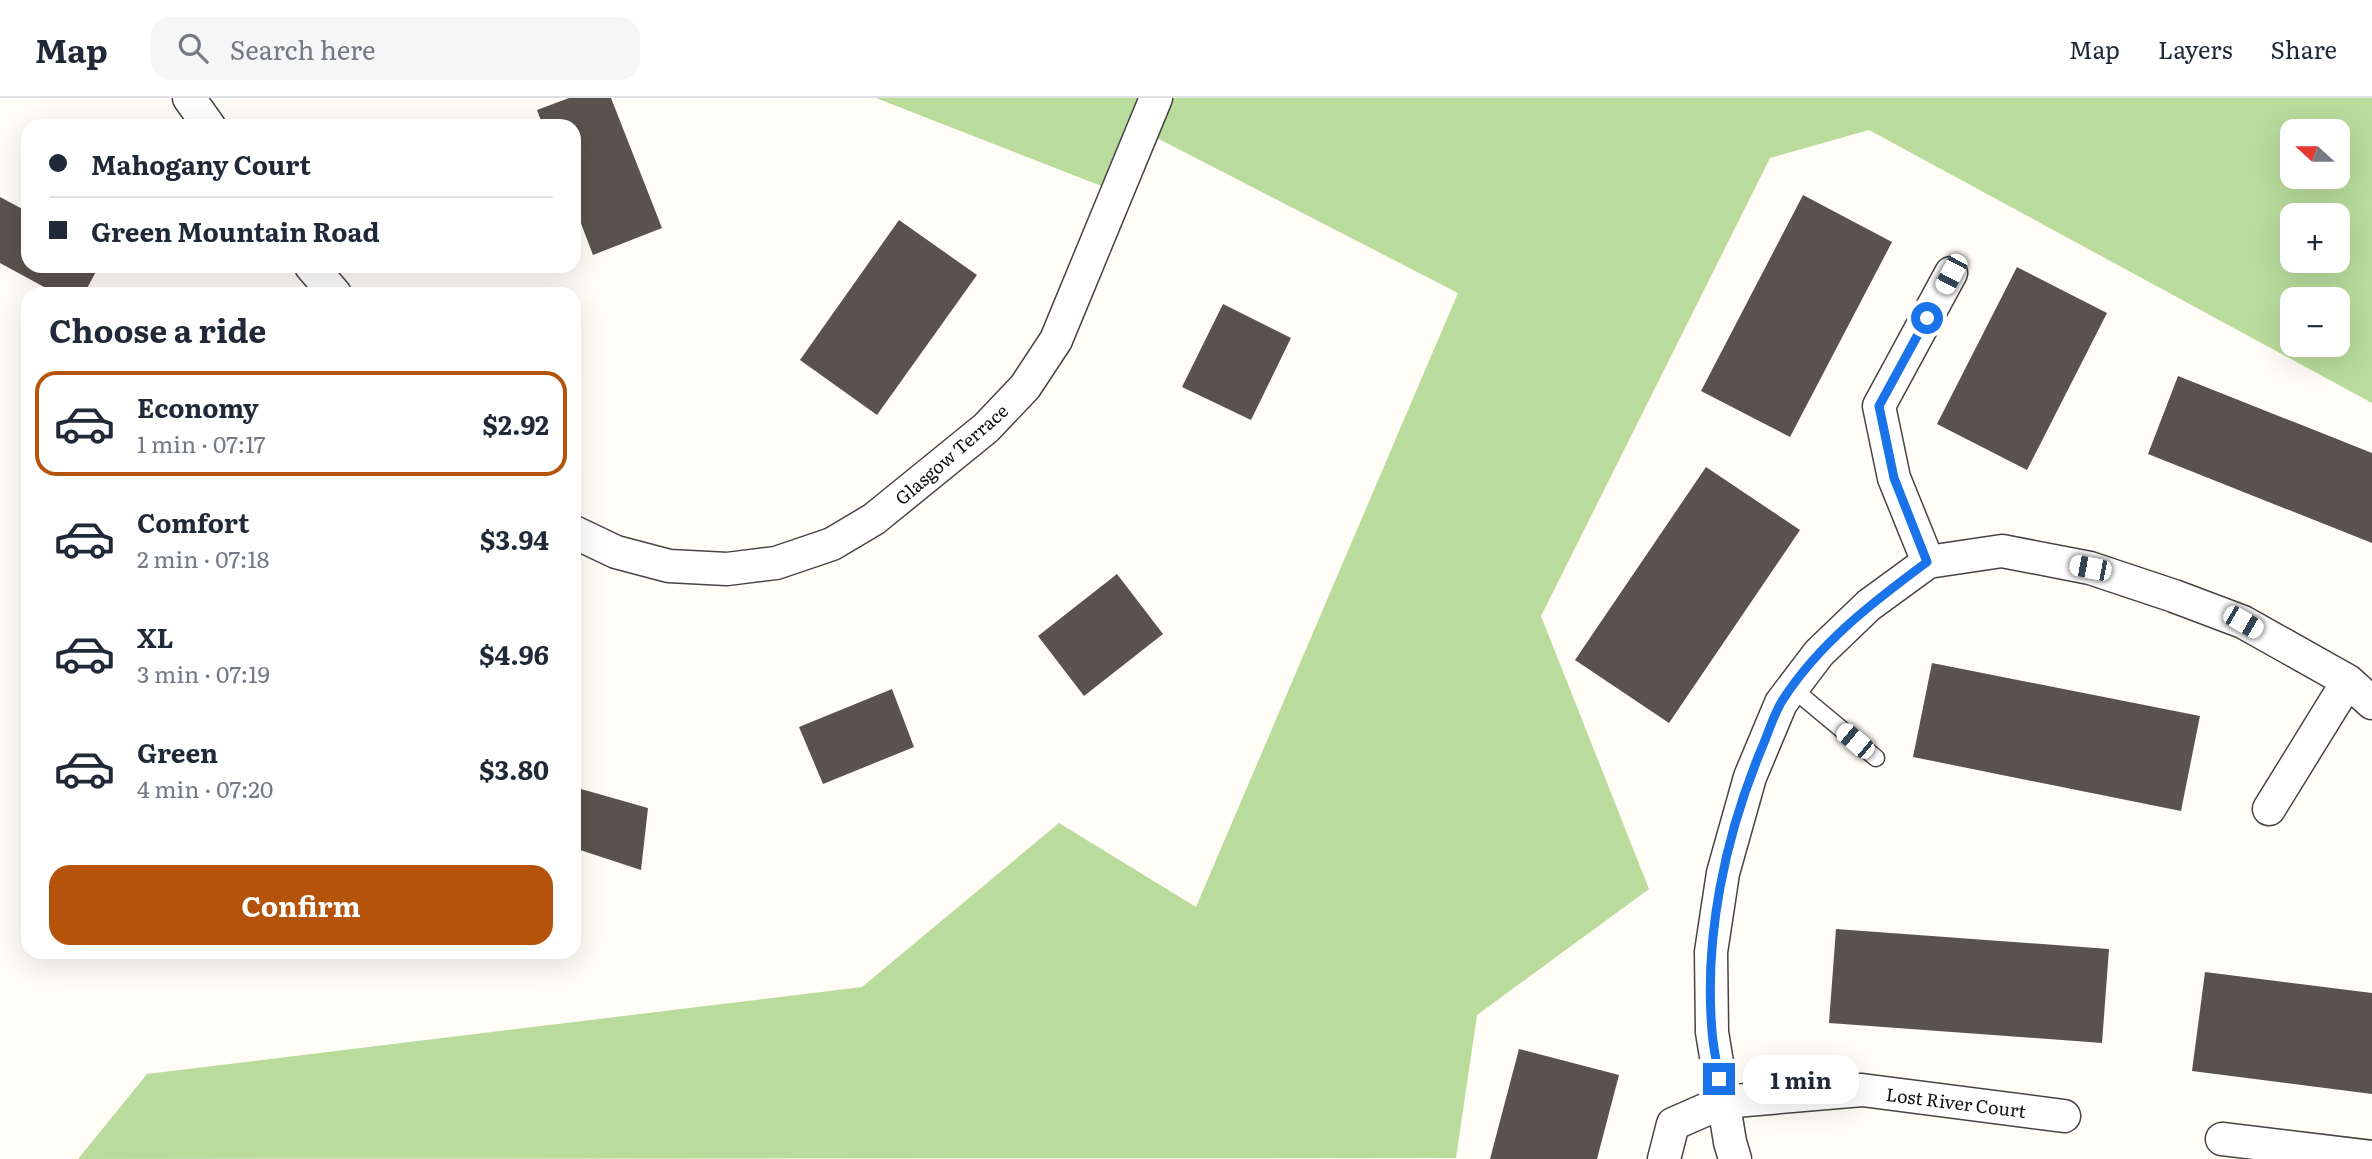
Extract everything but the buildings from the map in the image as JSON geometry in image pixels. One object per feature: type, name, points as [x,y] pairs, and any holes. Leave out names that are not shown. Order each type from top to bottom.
[{"type":"street","points":[[188,98],[204,119]]},
{"type":"street","name":"Glasgow Terrace","points":[[581,535],[616,552],[668,566],[727,569],[776,563],[832,544],[874,519],[986,428],[1025,387],[1056,340],[1156,98]]},
{"type":"street","points":[[317,273],[329,287]]},
{"type":"street","points":[[1927,562],[1894,478],[1879,406],[1951,274]]},
{"type":"street","points":[[1735,1159],[1712,1032],[1711,965],[1723,873],[1750,778],[1781,703],[1819,653],[1869,605],[1927,562],[2002,551],[2090,568],[2243,622],[2348,681],[2372,703]]},
{"type":"street","points":[[2269,808],[2348,681]]},
{"type":"street","name":"Lost River Court","points":[[1664,1159],[1673,1124],[1723,1102],[1862,1090],[2064,1116]]},
{"type":"street","points":[[2222,1139],[2372,1157]]},
{"type":"lane","points":[[1792,688],[1876,758]]},
{"type":"green space","points":[[876,98],[2372,98],[2372,403],[2287,357],[2350,357],[2350,287],[2280,287],[2280,353],[1869,130],[1770,158],[1541,616],[1649,889],[1477,1015],[1456,1158],[78,1159],[147,1074],[862,987],[1059,823],[1196,907],[1458,293],[1151,135],[1122,194]]},
{"type":"route","points":[[1719,1079],[1712,1032],[1711,952],[1723,873],[1750,778],[1781,703],[1819,653],[1869,605],[1927,562],[1894,478],[1879,406],[1927,318]]}]
